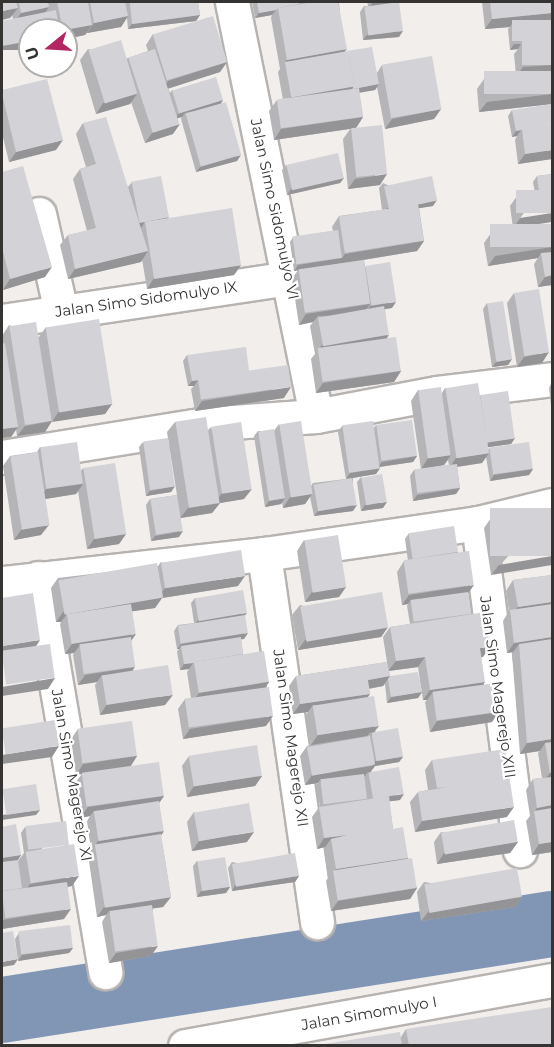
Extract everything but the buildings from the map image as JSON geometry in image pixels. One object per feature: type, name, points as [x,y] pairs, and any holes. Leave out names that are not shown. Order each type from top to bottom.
[{"type":"street","name":"Jalan Simo Sidomulyo VI","points":[[232,2],[290,278],[316,416]]},
{"type":"street","points":[[39,214],[61,312]]},
{"type":"street","name":"Jalan Simo Sidomulyo IX","points":[[2,321],[290,278]]},
{"type":"street","points":[[2,457],[205,424],[316,416],[437,393],[552,379]]},
{"type":"street","points":[[2,583],[264,554],[478,523],[552,505]]},
{"type":"street","name":"Jalan Simo Magerejo XIII","points":[[478,523],[520,850]]},
{"type":"street","name":"Jalan Simo Magerejo XII","points":[[264,554],[317,922]]},
{"type":"street","name":"Jalan Simo Magerejo XI","points":[[38,578],[105,972]]},
{"type":"street","name":"Jalan Simomulyo I","points":[[185,1046],[552,980]]},
{"type":"waterway","points":[[2,1010],[552,924]]}]
